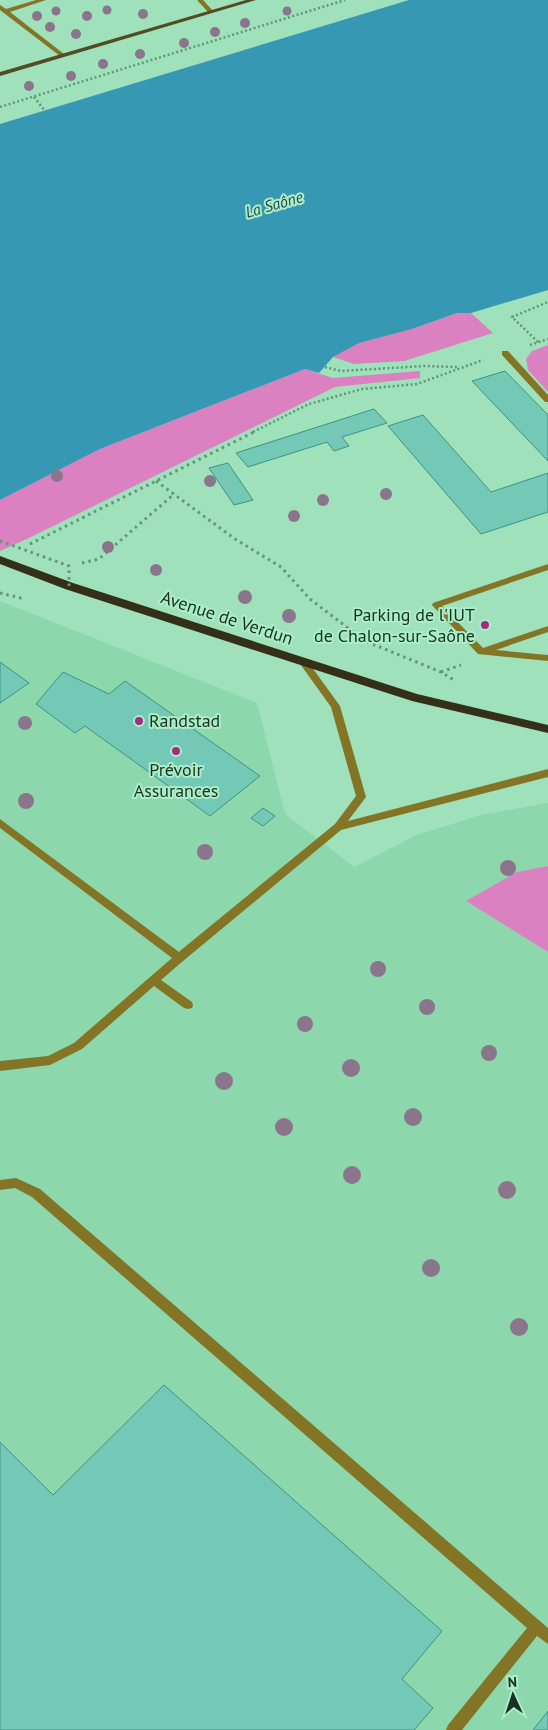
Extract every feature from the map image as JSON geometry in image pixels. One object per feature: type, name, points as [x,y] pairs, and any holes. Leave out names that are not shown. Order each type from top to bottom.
[{"type":"main road","points":[[0,74],[253,0]]},
{"type":"main road","name":"Avenue de Verdun","points":[[0,560],[69,586],[416,698],[548,729]]},
{"type":"street","points":[[3,9],[43,0]]},
{"type":"street","points":[[200,0],[211,12]]},
{"type":"street","points":[[3,9],[62,55]]},
{"type":"street","points":[[505,353],[548,400]]},
{"type":"street","points":[[548,567],[436,605],[481,652],[548,658]]},
{"type":"street","points":[[481,652],[548,629]]},
{"type":"street","points":[[0,1066],[50,1060],[78,1046],[179,958],[338,827],[361,797],[335,706],[303,661]]},
{"type":"street","points":[[338,827],[548,773]]},
{"type":"street","points":[[0,823],[179,958]]},
{"type":"street","points":[[154,980],[188,1005]]},
{"type":"street","points":[[0,1185],[16,1183],[36,1192],[548,1637]]},
{"type":"street","points":[[453,1730],[536,1627]]},
{"type":"path","points":[[0,107],[345,0]]},
{"type":"path","points":[[34,97],[45,111]]},
{"type":"path","points":[[538,342],[512,317],[548,302]]},
{"type":"path","points":[[44,537],[309,404],[362,389],[417,384],[548,339]]},
{"type":"path","points":[[325,367],[341,371],[424,366],[462,367]]},
{"type":"path","points":[[156,480],[173,495],[235,539],[281,567],[310,599],[365,641],[441,672],[455,681]]},
{"type":"path","points":[[0,541],[69,566],[99,559],[173,495]]},
{"type":"path","points":[[69,566],[69,586]]},
{"type":"path","points":[[0,593],[13,597]]},
{"type":"shaded area","points":[[457,313],[471,313],[493,333],[404,361],[354,364],[333,357],[358,343],[412,329]]},
{"type":"shaded area","points":[[548,345],[548,392],[528,370],[526,359],[532,351]]},
{"type":"shaded area","points":[[305,369],[333,378],[420,371],[420,378],[335,387],[0,551],[0,500],[100,449]]},
{"type":"shaded area","points":[[0,601],[257,703],[285,814],[354,867],[417,835],[481,815],[548,803],[548,1730],[0,1730]]},
{"type":"shaded area","points":[[548,866],[548,952],[466,901],[517,872]]},
{"type":"water","name":"La Saône","points":[[409,0],[548,0],[548,290],[471,313],[457,313],[412,329],[359,343],[333,357],[319,373],[305,369],[100,449],[0,500],[0,124]]},
{"type":"building","points":[[505,371],[548,415],[548,461],[472,381]]},
{"type":"building","points":[[374,409],[387,423],[342,437],[349,446],[334,451],[327,442],[248,467],[236,453]]},
{"type":"building","points":[[423,415],[491,492],[548,473],[548,512],[481,534],[388,426]]},
{"type":"building","points":[[228,463],[253,500],[234,505],[209,468]]},
{"type":"building","points":[[0,662],[29,683],[0,703]]},
{"type":"building","points":[[63,672],[109,694],[125,681],[260,776],[210,816],[85,726],[75,733],[36,704]]},
{"type":"building","points":[[263,808],[275,816],[263,826],[251,818]]},
{"type":"building","points":[[164,1385],[442,1631],[402,1679],[433,1708],[414,1730],[0,1730],[0,1442],[53,1495]]},
{"type":"building","points":[[548,1711],[548,1730],[533,1730]]},
{"type":"place","name":"Parking de l'IUT de Chalon-sur-Saône","points":[[485,625]]},
{"type":"place","name":"Randstad","points":[[139,721]]},
{"type":"place","name":"Prévoir Assurances","points":[[176,751]]}]
